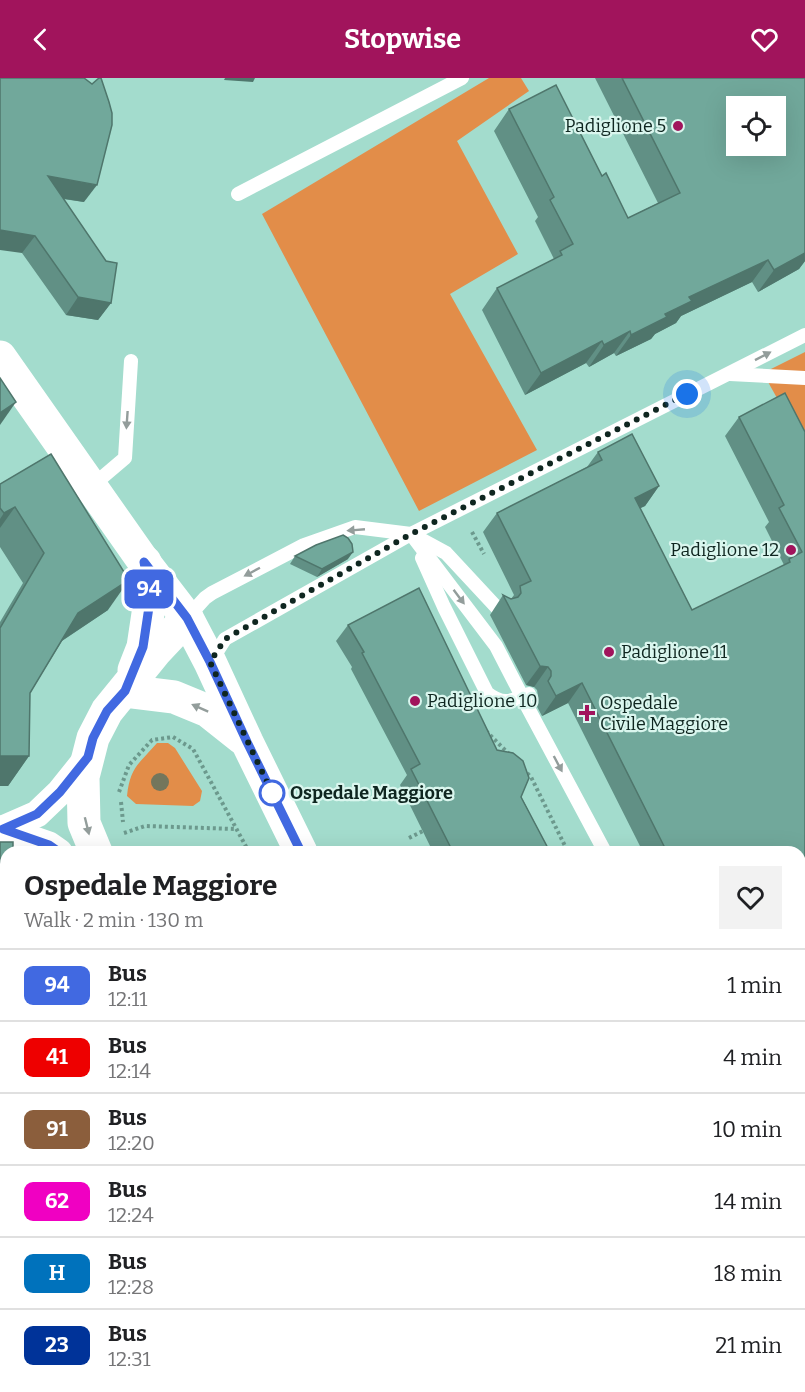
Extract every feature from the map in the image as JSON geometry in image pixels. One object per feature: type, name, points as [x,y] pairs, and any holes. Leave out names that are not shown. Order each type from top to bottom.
[{"type":"street","points":[[0,357],[144,562],[187,618],[298,846]]},
{"type":"street","points":[[125,691],[143,647],[149,607],[149,590],[144,562]]},
{"type":"street","points":[[93,846],[84,824],[83,777],[93,738],[107,711],[155,652],[187,618]]},
{"type":"street","points":[[125,691],[174,697],[208,711],[247,742]]},
{"type":"street","points":[[2,829],[37,814],[60,792],[88,757]]},
{"type":"street","points":[[2,829],[50,846]]},
{"type":"lane","points":[[238,194],[462,78]]},
{"type":"lane","points":[[210,662],[225,639],[411,534],[805,335]]},
{"type":"lane","points":[[92,486],[125,458],[131,361]]},
{"type":"lane","points":[[728,374],[805,378]]},
{"type":"lane","points":[[187,618],[212,593],[304,545],[355,528],[411,534],[446,553],[499,610]]},
{"type":"lane","points":[[411,534],[486,693],[497,700],[510,702],[529,694]]},
{"type":"lane","points":[[411,534],[496,646],[602,846]]},
{"type":"path","points":[[128,843],[124,833],[119,792],[129,765],[152,740],[173,737],[193,749],[246,846]]},
{"type":"path","points":[[523,781],[531,777]]},
{"type":"path","points":[[124,833],[145,826],[237,829]]},
{"type":"path","points":[[409,838],[423,831]]},
{"type":"shaded area","points":[[489,78],[521,78],[529,91],[457,141],[518,254],[450,294],[537,450],[419,511],[262,214]]},
{"type":"shaded area","points":[[805,352],[805,448],[763,373]]},
{"type":"shaded area","points":[[157,743],[168,743],[175,748],[202,791],[200,801],[193,806],[136,804],[127,796],[133,772]]},
{"type":"building","points":[[0,78],[84,78],[92,84],[101,78],[112,113],[112,125],[97,185],[48,176],[106,261],[117,263],[111,303],[78,297],[35,236],[0,230]]},
{"type":"building","points":[[622,78],[805,78],[805,253],[774,270],[768,260],[689,297],[692,301],[665,314],[667,317],[631,335],[630,331],[604,345],[602,341],[541,373],[497,288],[562,255],[560,251],[573,244],[550,200],[554,197],[509,109],[556,85],[602,176],[606,173],[628,218],[680,193]]},
{"type":"building","points":[[0,378],[16,402],[0,413]]},
{"type":"building","points":[[785,393],[805,432],[805,846],[664,846],[582,683],[556,696],[548,681],[551,671],[548,667],[540,666],[503,595],[511,599],[518,597],[521,593],[520,586],[531,581],[497,513],[602,460],[598,452],[632,434],[659,486],[635,498],[692,610],[790,562],[789,559],[802,552],[779,508],[784,505],[739,417]]},
{"type":"building","points":[[51,454],[129,580],[78,613],[30,693],[29,756],[0,756],[0,628],[44,553],[15,507],[4,513],[0,508],[0,484]]},
{"type":"building","points":[[343,535],[352,544],[353,552],[322,569],[295,556],[316,545]]},
{"type":"building","points":[[419,588],[497,750],[513,753],[523,761],[529,778],[521,797],[547,846],[450,846],[411,769],[420,764],[348,625]]},
{"type":"building","points":[[0,842],[13,842],[13,846],[0,846]]},
{"type":"bus line","name":"94","points":[[50,846],[3,829],[37,814],[60,792],[88,757],[93,738],[107,711],[125,691],[143,647],[149,607],[149,590],[144,562],[187,618],[298,846]]},
{"type":"place","name":"Padiglione 5","points":[[678,126]]},
{"type":"place","name":"Padiglione 12","points":[[791,550]]},
{"type":"place","name":"Padiglione 11","points":[[609,652]]},
{"type":"place","name":"Padiglione 10","points":[[415,701]]},
{"type":"place","name":"Ospedale Civile Maggiore","points":[[587,713]]},
{"type":"place","name":"Ospedale Maggiore","points":[[272,793]]},
{"type":"route","points":[[272,793],[274,797],[210,662],[225,639],[411,534],[687,394]]}]
